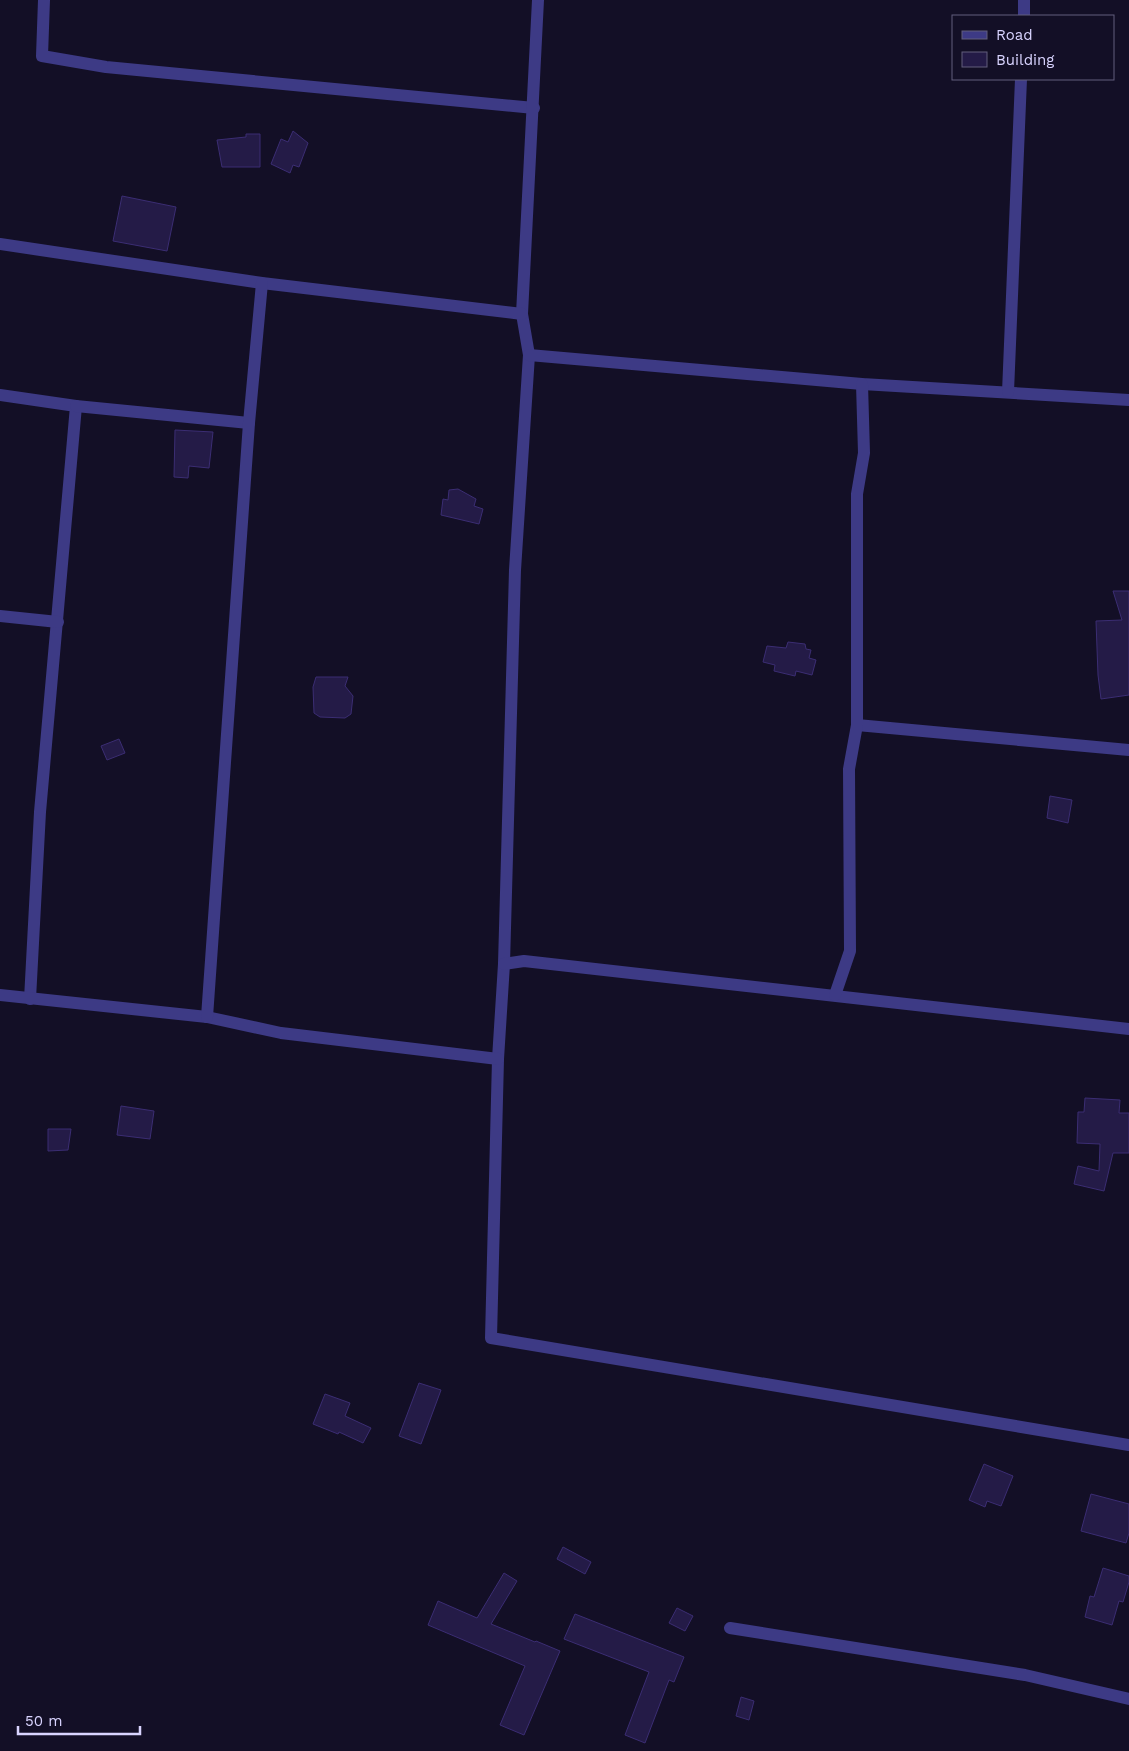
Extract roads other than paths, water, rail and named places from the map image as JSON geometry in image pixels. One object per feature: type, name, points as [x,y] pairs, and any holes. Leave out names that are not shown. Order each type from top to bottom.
[{"type":"street","points":[[44,0],[42,56],[106,67],[534,108]]},
{"type":"street","points":[[538,0],[534,108],[522,314],[530,355],[515,570],[504,964],[498,1060],[491,1338],[1129,1445]]},
{"type":"street","points":[[1024,0],[1024,15]]},
{"type":"street","points":[[1008,392],[1021,80]]},
{"type":"street","points":[[0,244],[262,282],[522,314]]},
{"type":"street","points":[[208,1017],[250,423],[262,282]]},
{"type":"street","points":[[530,355],[862,384],[1129,400]]},
{"type":"street","points":[[834,995],[850,951],[849,769],[857,725],[857,494],[864,453],[862,384]]},
{"type":"street","points":[[0,395],[76,406],[250,423]]},
{"type":"street","points":[[30,999],[40,812],[76,406]]},
{"type":"street","points":[[0,616],[58,622]]},
{"type":"street","points":[[857,725],[1129,750]]},
{"type":"street","points":[[504,964],[524,961],[1129,1028]]},
{"type":"street","points":[[0,995],[208,1017],[281,1033],[498,1060]]},
{"type":"street","points":[[730,1628],[1025,1675],[1129,1699]]}]
